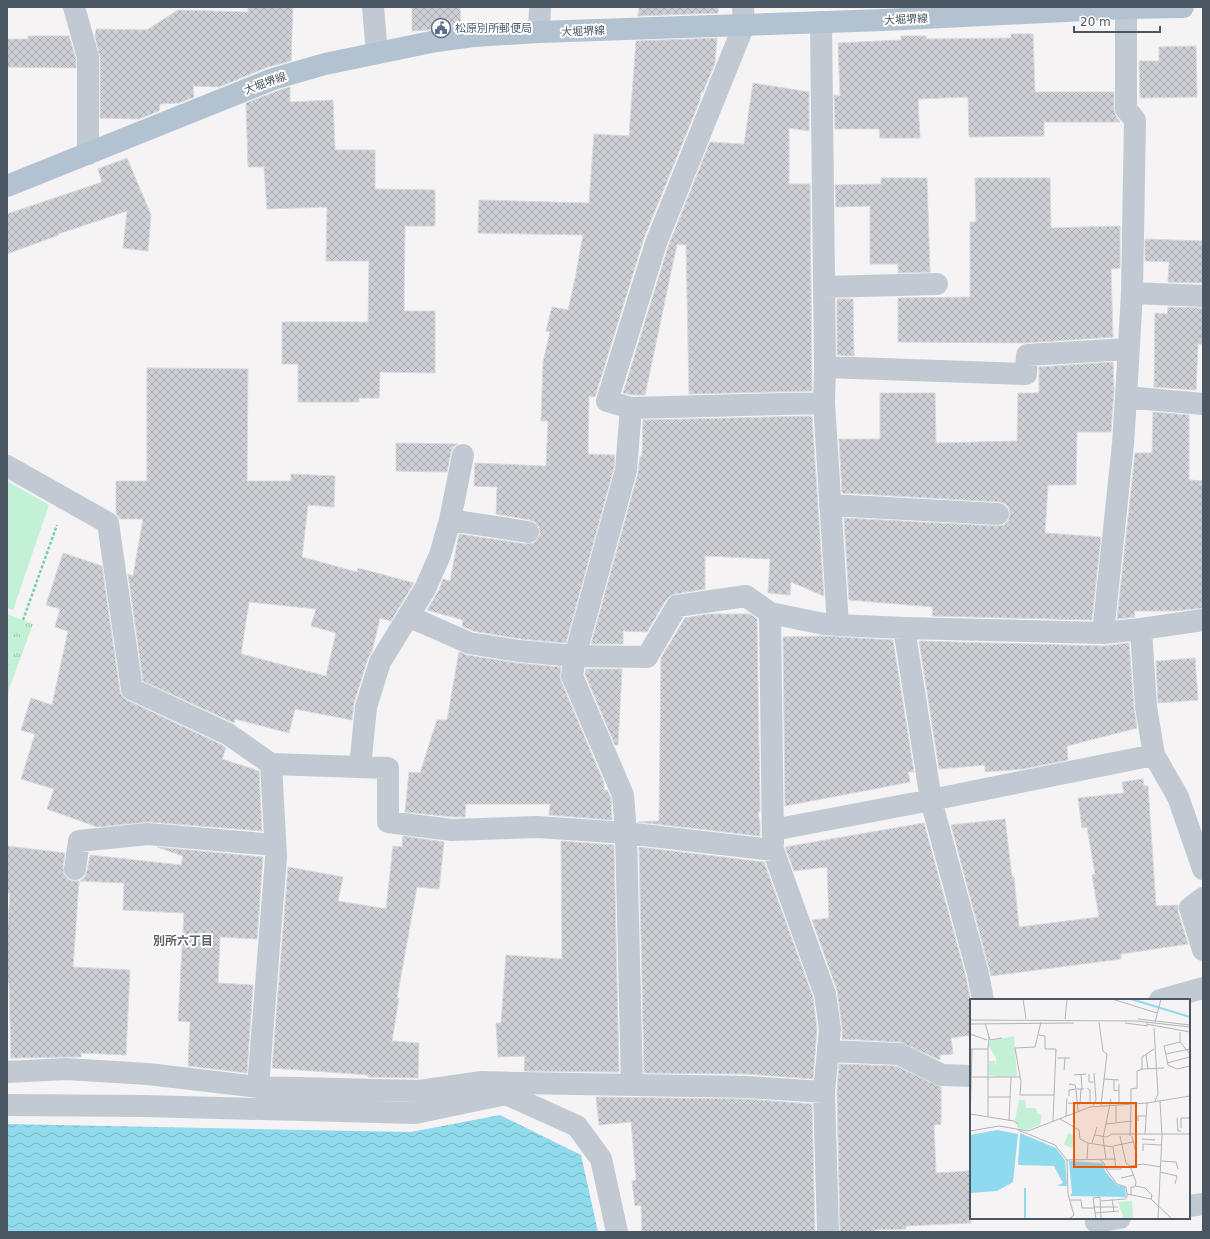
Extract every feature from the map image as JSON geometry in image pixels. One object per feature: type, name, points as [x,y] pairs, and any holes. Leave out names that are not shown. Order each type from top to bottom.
[{"type":"main road","name":"大堀堺線","points":[[7,186],[273,79],[325,64],[436,41],[473,36],[744,16],[821,22],[884,13],[1184,7]]},
{"type":"street","points":[[74,7],[88,57],[88,154]]},
{"type":"street","points":[[372,7],[377,53]]},
{"type":"street","points":[[539,32],[540,7]]},
{"type":"street","points":[[1102,633],[1122,452],[1132,293],[1135,120],[1126,109],[1121,8]]},
{"type":"street","points":[[744,16],[656,243],[607,401],[631,408],[824,403]]},
{"type":"street","points":[[821,22],[825,367],[824,403],[838,625]]},
{"type":"street","points":[[824,287],[937,284]]},
{"type":"street","points":[[1132,293],[1203,296]]},
{"type":"street","points":[[825,367],[1026,374],[1027,355],[1129,349]]},
{"type":"street","points":[[1126,397],[1203,404]]},
{"type":"street","points":[[631,408],[626,470],[575,656],[572,676],[623,795],[626,833],[632,1085]]},
{"type":"street","points":[[360,767],[366,707],[380,662],[424,589],[440,555],[450,520],[463,455]]},
{"type":"street","points":[[7,466],[108,524],[132,689],[228,734],[271,764],[388,768],[388,822],[452,830],[537,827],[773,840],[931,800],[1154,755]]},
{"type":"street","points":[[830,505],[998,514]]},
{"type":"street","points":[[450,520],[528,532]]},
{"type":"street","points":[[408,616],[468,643],[519,651],[575,656],[647,658],[677,606],[746,596],[770,613],[824,624],[838,625],[1102,633],[1203,620]]},
{"type":"street","points":[[770,613],[773,840],[825,994],[830,1029],[824,1092],[828,1232]]},
{"type":"street","points":[[904,628],[931,800],[978,974],[983,999]]},
{"type":"street","points":[[1141,629],[1146,707],[1154,755],[1178,797],[1203,868]]},
{"type":"street","points":[[258,1087],[276,857],[271,764]]},
{"type":"street","points":[[76,869],[79,841],[148,834],[275,845]]},
{"type":"street","points":[[1203,898],[1190,908],[1203,950]]},
{"type":"street","points":[[1164,999],[1203,988]]},
{"type":"street","points":[[828,1051],[899,1054],[942,1075],[970,1076]]},
{"type":"street","points":[[7,1072],[66,1069],[148,1074],[258,1087],[419,1091],[482,1082],[513,1089],[577,1126],[601,1159],[617,1232]]},
{"type":"street","points":[[145,1106],[148,1074]]},
{"type":"street","points":[[7,1105],[145,1106],[416,1113],[513,1089],[632,1085],[747,1087],[824,1092]]},
{"type":"street","points":[[1190,1206],[1203,1204]]},
{"type":"street","points":[[1096,1224],[1116,1219]]},
{"type":"path","points":[[23,620],[66,500]]},
{"type":"green space","points":[[7,481],[49,505],[13,610],[7,608]]},
{"type":"green space","points":[[7,614],[33,624],[9,689],[7,711]]},
{"type":"water","points":[[500,1115],[581,1155],[598,1232],[7,1232],[7,1124],[411,1132]]},
{"type":"building","points":[[248,7],[293,7],[291,61],[268,67],[219,87],[193,86],[194,97],[179,103],[160,104],[159,111],[139,119],[100,118],[100,57],[95,36],[96,29],[147,30],[178,10],[248,12]]},
{"type":"building","points":[[412,7],[460,7],[461,25],[412,31]]},
{"type":"building","points":[[639,7],[718,7],[718,13],[638,16]]},
{"type":"building","points":[[1011,34],[1033,34],[1035,92],[1114,92],[1114,110],[1120,122],[1044,122],[1044,136],[969,137],[968,97],[918,99],[920,138],[880,138],[879,129],[835,129],[834,95],[840,96],[838,43],[901,40],[901,36],[926,36],[926,39],[1011,38]]},
{"type":"building","points":[[28,36],[69,36],[76,59],[76,68],[7,67],[7,39],[28,39]]},
{"type":"building","points":[[717,38],[715,63],[703,92],[701,92],[700,100],[644,238],[595,397],[589,396],[588,454],[615,455],[614,468],[566,643],[521,639],[473,631],[462,626],[463,620],[427,610],[439,590],[443,579],[450,581],[459,534],[526,544],[533,543],[537,540],[540,534],[539,527],[535,522],[496,514],[497,487],[474,486],[475,463],[546,466],[548,421],[541,421],[543,362],[550,332],[546,331],[552,307],[568,310],[583,235],[478,233],[479,200],[589,203],[594,134],[629,136],[636,41]]},
{"type":"building","points":[[1196,46],[1197,97],[1140,98],[1139,61],[1159,61],[1159,47]]},
{"type":"building","points":[[753,83],[809,92],[809,131],[789,128],[789,184],[810,184],[812,391],[689,394],[686,245],[677,244],[645,395],[623,393],[668,247],[710,142],[744,144]]},
{"type":"building","points":[[290,87],[290,102],[333,100],[335,150],[375,150],[375,189],[435,190],[435,226],[405,226],[404,311],[435,311],[435,373],[380,372],[379,398],[359,398],[359,402],[298,402],[298,364],[282,364],[282,322],[368,322],[369,261],[326,261],[327,207],[267,209],[264,167],[248,167],[246,103]]},
{"type":"building","points":[[127,158],[151,215],[148,251],[123,248],[127,211],[58,234],[59,235],[7,254],[7,214],[102,182],[98,169]]},
{"type":"building","points":[[881,178],[927,178],[930,272],[898,273],[898,264],[870,264],[870,206],[836,207],[835,185],[881,184]]},
{"type":"building","points":[[975,178],[1050,178],[1051,228],[1120,226],[1120,268],[1111,269],[1113,337],[1025,343],[898,342],[898,298],[970,297],[970,222],[976,222]]},
{"type":"building","points":[[1145,239],[1203,241],[1203,283],[1168,282],[1169,262],[1145,261]]},
{"type":"building","points":[[837,299],[853,299],[854,356],[837,355]]},
{"type":"building","points":[[1168,307],[1203,308],[1203,344],[1198,344],[1196,390],[1154,387],[1155,313],[1167,314]]},
{"type":"building","points":[[1113,362],[1114,390],[1111,432],[1077,432],[1076,485],[1048,485],[1045,533],[1101,537],[1092,620],[932,616],[933,607],[849,600],[844,518],[997,526],[1004,525],[1008,521],[1010,515],[1009,508],[1004,503],[999,502],[842,493],[839,439],[880,439],[880,393],[935,393],[936,443],[1017,441],[1018,393],[1039,393],[1039,367]]},
{"type":"building","points":[[147,368],[248,369],[247,481],[291,481],[291,474],[335,476],[334,507],[308,505],[302,557],[357,572],[358,568],[414,583],[391,621],[380,618],[372,651],[368,658],[354,703],[352,720],[295,709],[289,733],[235,719],[234,723],[143,681],[128,574],[133,576],[143,519],[120,519],[116,513],[116,481],[147,481]],"holes":[[[249,602],[316,609],[311,626],[336,633],[326,676],[241,654]]]},
{"type":"building","points":[[1153,412],[1189,415],[1189,480],[1203,481],[1203,608],[1175,611],[1134,611],[1135,617],[1117,619],[1135,453],[1152,453]]},
{"type":"building","points":[[812,416],[824,596],[791,582],[790,595],[768,593],[770,559],[705,556],[705,589],[670,596],[666,600],[647,632],[623,631],[623,644],[591,644],[638,473],[640,456],[642,456],[643,420]]},
{"type":"building","points":[[396,443],[458,444],[453,447],[451,452],[447,472],[396,471]]},
{"type":"building","points":[[63,553],[102,566],[120,691],[122,696],[127,700],[222,745],[226,748],[222,759],[259,771],[262,831],[149,822],[97,827],[47,809],[54,789],[21,779],[35,734],[21,730],[31,698],[52,705],[68,631],[55,627],[60,609],[46,605]]},
{"type":"building","points":[[708,614],[750,614],[757,619],[760,811],[758,812],[760,836],[638,822],[659,821],[661,658],[685,618]]},
{"type":"building","points":[[823,636],[893,640],[914,772],[908,772],[910,782],[785,806],[783,637]]},
{"type":"building","points":[[919,641],[1103,646],[1129,643],[1137,728],[1067,746],[1068,760],[1023,769],[985,772],[985,765],[939,769]]},
{"type":"building","points":[[459,652],[467,655],[517,663],[561,667],[561,681],[604,783],[604,790],[607,790],[611,798],[612,820],[549,815],[550,804],[466,804],[465,817],[405,812],[409,772],[420,773],[437,720],[447,720]]},
{"type":"building","points":[[1195,658],[1198,700],[1158,703],[1156,661]]},
{"type":"building","points":[[586,669],[622,669],[618,745],[615,745],[585,674]]},
{"type":"building","points":[[1143,779],[1144,786],[1148,786],[1156,906],[1178,905],[1178,912],[1188,944],[1121,954],[1121,959],[991,976],[951,825],[1005,819],[1012,877],[1014,877],[1019,927],[1099,917],[1092,875],[1095,874],[1087,827],[1082,828],[1078,798],[1124,793],[1122,782]]},
{"type":"building","points":[[924,823],[966,977],[970,999],[970,1035],[951,1038],[953,1054],[940,1055],[940,1060],[900,1042],[842,1039],[842,1027],[837,990],[812,920],[829,918],[827,867],[794,871],[785,847]]},
{"type":"building","points":[[403,836],[444,842],[439,889],[417,887],[397,998],[399,998],[392,1041],[419,1043],[418,1078],[368,1077],[368,1075],[272,1068],[288,867],[343,877],[338,901],[386,909],[393,846],[402,847]]},
{"type":"building","points":[[561,841],[614,845],[619,1072],[524,1071],[525,1056],[498,1057],[496,1023],[501,1023],[506,955],[562,959]]},
{"type":"building","points":[[7,846],[65,853],[63,867],[64,874],[68,879],[79,881],[73,967],[130,970],[126,1055],[81,1053],[81,1057],[11,1058],[9,983],[7,983],[7,938],[10,893],[7,893]]},
{"type":"building","points":[[157,847],[263,857],[257,939],[220,937],[218,983],[253,985],[247,1073],[188,1066],[190,1022],[178,1021],[184,913],[123,910],[124,883],[80,881],[85,877],[90,855],[181,865],[183,856]]},
{"type":"building","points":[[639,847],[764,862],[813,997],[817,1029],[813,1079],[747,1074],[644,1073]]},
{"type":"building","points":[[839,1064],[896,1066],[941,1087],[941,1124],[934,1125],[936,1173],[970,1171],[971,1223],[906,1226],[906,1229],[874,1230],[874,1232],[840,1232],[837,1092]]},
{"type":"building","points":[[596,1097],[746,1099],[812,1104],[815,1232],[642,1232],[641,1205],[635,1206],[632,1181],[636,1180],[631,1122],[599,1125]]},
{"type":"place","name":"松原別所郵便局","points":[[441,28]]},
{"type":"district","name":"別所六丁目","points":[[183,941]]}]
